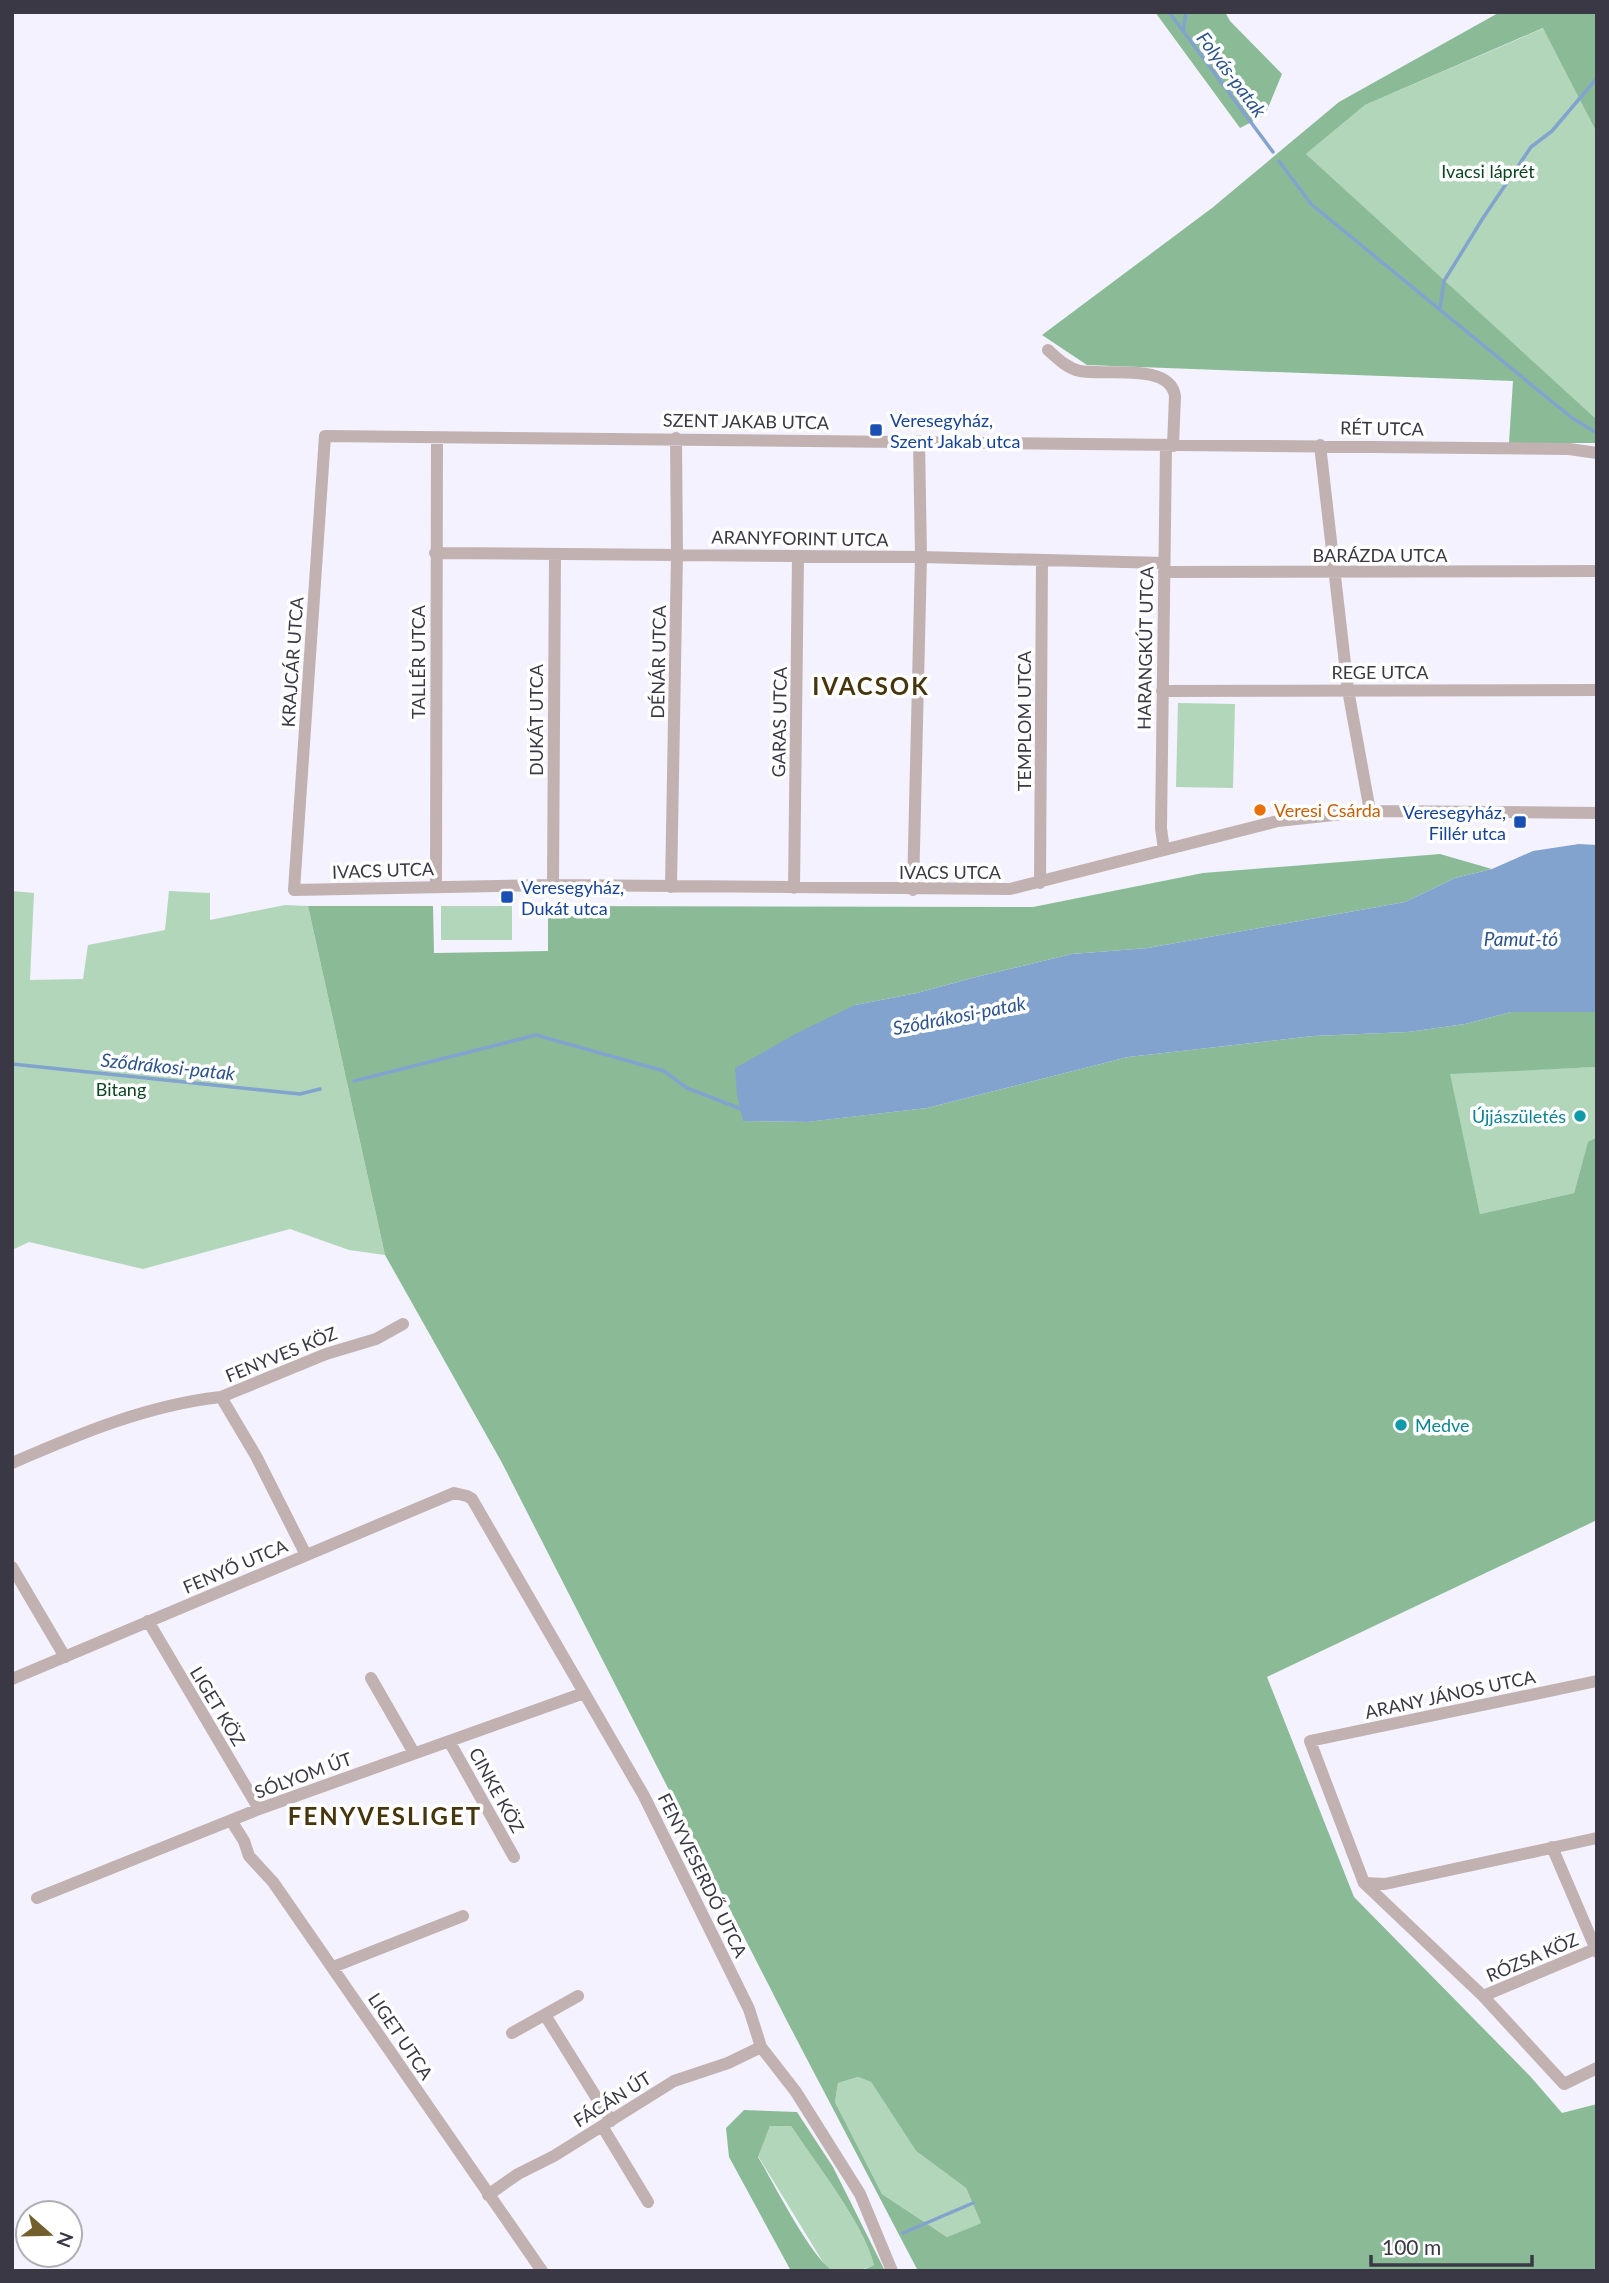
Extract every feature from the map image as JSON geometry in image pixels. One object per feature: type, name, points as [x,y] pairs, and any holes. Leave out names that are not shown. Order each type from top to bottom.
[{"type":"street","name":"HARANGKÚT UTCA","points":[[1048,350],[1066,366],[1079,371],[1151,374],[1165,379],[1174,388],[1164,567],[1161,828],[1164,850]]},
{"type":"street","name":"SZENT JAKAB UTCA","points":[[325,436],[676,438],[1169,446]]},
{"type":"street","name":"KRAJCÁR UTCA","points":[[294,890],[325,436]]},
{"type":"street","name":"TALLÉR UTCA","points":[[436,886],[437,438]]},
{"type":"street","name":"DÉNÁR UTCA","points":[[671,887],[677,554],[676,438]]},
{"type":"street","points":[[913,890],[920,557],[919,441]]},
{"type":"street","name":"RÉT UTCA","points":[[1169,446],[1320,445],[1569,449],[1597,453]]},
{"type":"street","points":[[1320,445],[1348,690],[1370,811]]},
{"type":"street","name":"ARANYFORINT UTCA","points":[[435,553],[920,557],[1164,567]]},
{"type":"street","name":"DUKÁT UTCA","points":[[552,885],[555,555]]},
{"type":"street","name":"GARAS UTCA","points":[[794,888],[798,556]]},
{"type":"street","name":"TEMPLOM UTCA","points":[[1040,883],[1042,560]]},
{"type":"street","name":"BARÁZDA UTCA","points":[[1164,567],[1333,573],[1597,571]]},
{"type":"street","name":"REGE UTCA","points":[[1163,691],[1597,690]]},
{"type":"street","name":"IVACS UTCA","points":[[294,890],[552,885],[1010,889],[1278,821],[1370,811],[1597,813]]},
{"type":"street","name":"FENYVES KÖZ","points":[[306,1555],[256,1457],[221,1397],[340,1349],[376,1339],[403,1324]]},
{"type":"street","points":[[12,1463],[102,1426],[175,1405],[221,1397]]},
{"type":"street","name":"FENYŐ UTCA","points":[[12,1679],[454,1493],[472,1499]]},
{"type":"street","name":"FENYVESERDŐ UTCA","points":[[472,1499],[645,1796],[749,2009],[761,2047],[796,2092],[860,2194],[891,2271]]},
{"type":"street","points":[[12,1567],[65,1657]]},
{"type":"street","name":"LIGET KÖZ","points":[[148,1621],[259,1809]]},
{"type":"street","points":[[371,1678],[414,1753]]},
{"type":"street","name":"ARANY JÁNOS UTCA","points":[[1364,1883],[1310,1741],[1597,1681]]},
{"type":"street","name":"SÓLYOM ÚT","points":[[37,1898],[259,1809],[584,1693]]},
{"type":"street","name":"CINKE KÖZ","points":[[449,1741],[514,1857]]},
{"type":"street","name":"LIGET UTCA","points":[[232,1822],[244,1841],[249,1856],[273,1882],[542,2271]]},
{"type":"street","points":[[1364,1883],[1385,1884],[1597,1838]]},
{"type":"street","points":[[1552,1847],[1596,1950]]},
{"type":"street","points":[[1364,1883],[1483,1996],[1564,2084],[1597,2068]]},
{"type":"street","points":[[333,1967],[463,1916]]},
{"type":"street","name":"RÓZSA KÖZ","points":[[1483,1996],[1596,1950]]},
{"type":"street","points":[[512,2034],[578,1996]]},
{"type":"street","points":[[545,2015],[648,2202]]},
{"type":"street","name":"FÁCÁN ÚT","points":[[488,2195],[518,2174],[554,2156],[674,2081],[728,2063],[761,2047]]},
{"type":"green space","points":[[1155,12],[1225,12],[1230,21],[1282,74],[1265,115],[1240,128]]},
{"type":"green space","points":[[1500,12],[1597,12],[1597,133],[1543,28],[1365,105],[1306,154],[1597,420],[1597,443],[1509,443],[1513,381],[1087,365],[1042,335],[1212,208],[1339,102]]},
{"type":"green space","name":"Ivacsi láprét","points":[[1544,28],[1597,133],[1597,421],[1306,154],[1365,105]]},
{"type":"green space","points":[[1178,703],[1235,704],[1233,788],[1176,787]]},
{"type":"green space","points":[[1440,854],[1492,869],[1455,878],[1405,902],[1148,948],[1072,954],[917,993],[855,1005],[743,1121],[806,1122],[927,1108],[1128,1057],[1313,1036],[1408,1032],[1465,1024],[1511,1012],[1597,1012],[1597,1067],[1450,1074],[1480,1214],[1574,1193],[1588,1142],[1597,1137],[1597,1520],[1267,1677],[1354,1897],[1530,2076],[1562,2113],[1597,2104],[1597,2271],[918,2271],[501,1461],[385,1255],[308,906],[433,906],[434,953],[548,951],[548,906],[1033,907],[1203,873]],"holes":[[[858,2077],[871,2082],[916,2151],[966,2188],[981,2223],[947,2237],[882,2194],[835,2102],[838,2083]]]},
{"type":"green space","name":"Bitang","points":[[12,891],[34,893],[30,980],[83,979],[88,945],[165,930],[169,891],[210,893],[210,920],[285,905],[308,906],[385,1255],[349,1250],[290,1229],[143,1269],[29,1242],[12,1250]]},
{"type":"green space","points":[[441,906],[512,906],[512,940],[441,940]]},
{"type":"green space","points":[[1597,1067],[1597,1137],[1588,1143],[1574,1193],[1480,1214],[1449,1073]]},
{"type":"green space","points":[[858,2077],[871,2082],[916,2151],[966,2188],[981,2223],[947,2237],[882,2194],[835,2102],[838,2083]]},
{"type":"green space","points":[[744,2110],[797,2112],[833,2167],[885,2271],[861,2271],[874,2265],[860,2230],[849,2212],[791,2126],[770,2126],[758,2157],[804,2237],[815,2253],[834,2271],[791,2271],[729,2157],[726,2128]]},
{"type":"green space","points":[[770,2126],[791,2126],[860,2230],[874,2265],[850,2271],[826,2267],[758,2156]]},
{"type":"water","name":"Pamut-tó","points":[[1579,844],[1597,845],[1597,1012],[1511,1012],[1465,1024],[1408,1032],[1313,1036],[1128,1057],[927,1108],[807,1122],[743,1121],[735,1068],[799,1032],[855,1005],[917,993],[1072,954],[1148,948],[1405,902],[1455,878],[1492,869],[1533,851]]},
{"type":"waterway","name":"Folyás-patak","points":[[1169,12],[1273,152]]},
{"type":"waterway","points":[[1183,31],[1186,12]]},
{"type":"waterway","points":[[1440,308],[1444,281],[1531,147],[1552,131],[1597,78]]},
{"type":"waterway","points":[[1279,161],[1311,204],[1572,418],[1597,433]]},
{"type":"waterway","name":"Sződrákosi-patak","points":[[354,1081],[536,1035],[664,1071],[687,1088],[741,1109]]},
{"type":"waterway","name":"Sződrákosi-patak","points":[[12,1064],[300,1094],[320,1089]]},
{"type":"waterway","points":[[903,2233],[973,2203]]},
{"type":"place","name":"Veresegyház, Szent Jakab utca","points":[[876,430]]},
{"type":"place","name":"Veresi Csárda","points":[[1260,810]]},
{"type":"place","name":"Veresegyház, Fillér utca","points":[[1520,822]]},
{"type":"place","name":"Veresegyház, Dukát utca","points":[[507,897]]},
{"type":"place","name":"Újjászületés","points":[[1580,1116]]},
{"type":"place","name":"Medve","points":[[1401,1425]]},
{"type":"district","name":"IVACSOK","points":[[871,685]]},
{"type":"district","name":"FENYVESLIGET","points":[[385,1815]]}]
